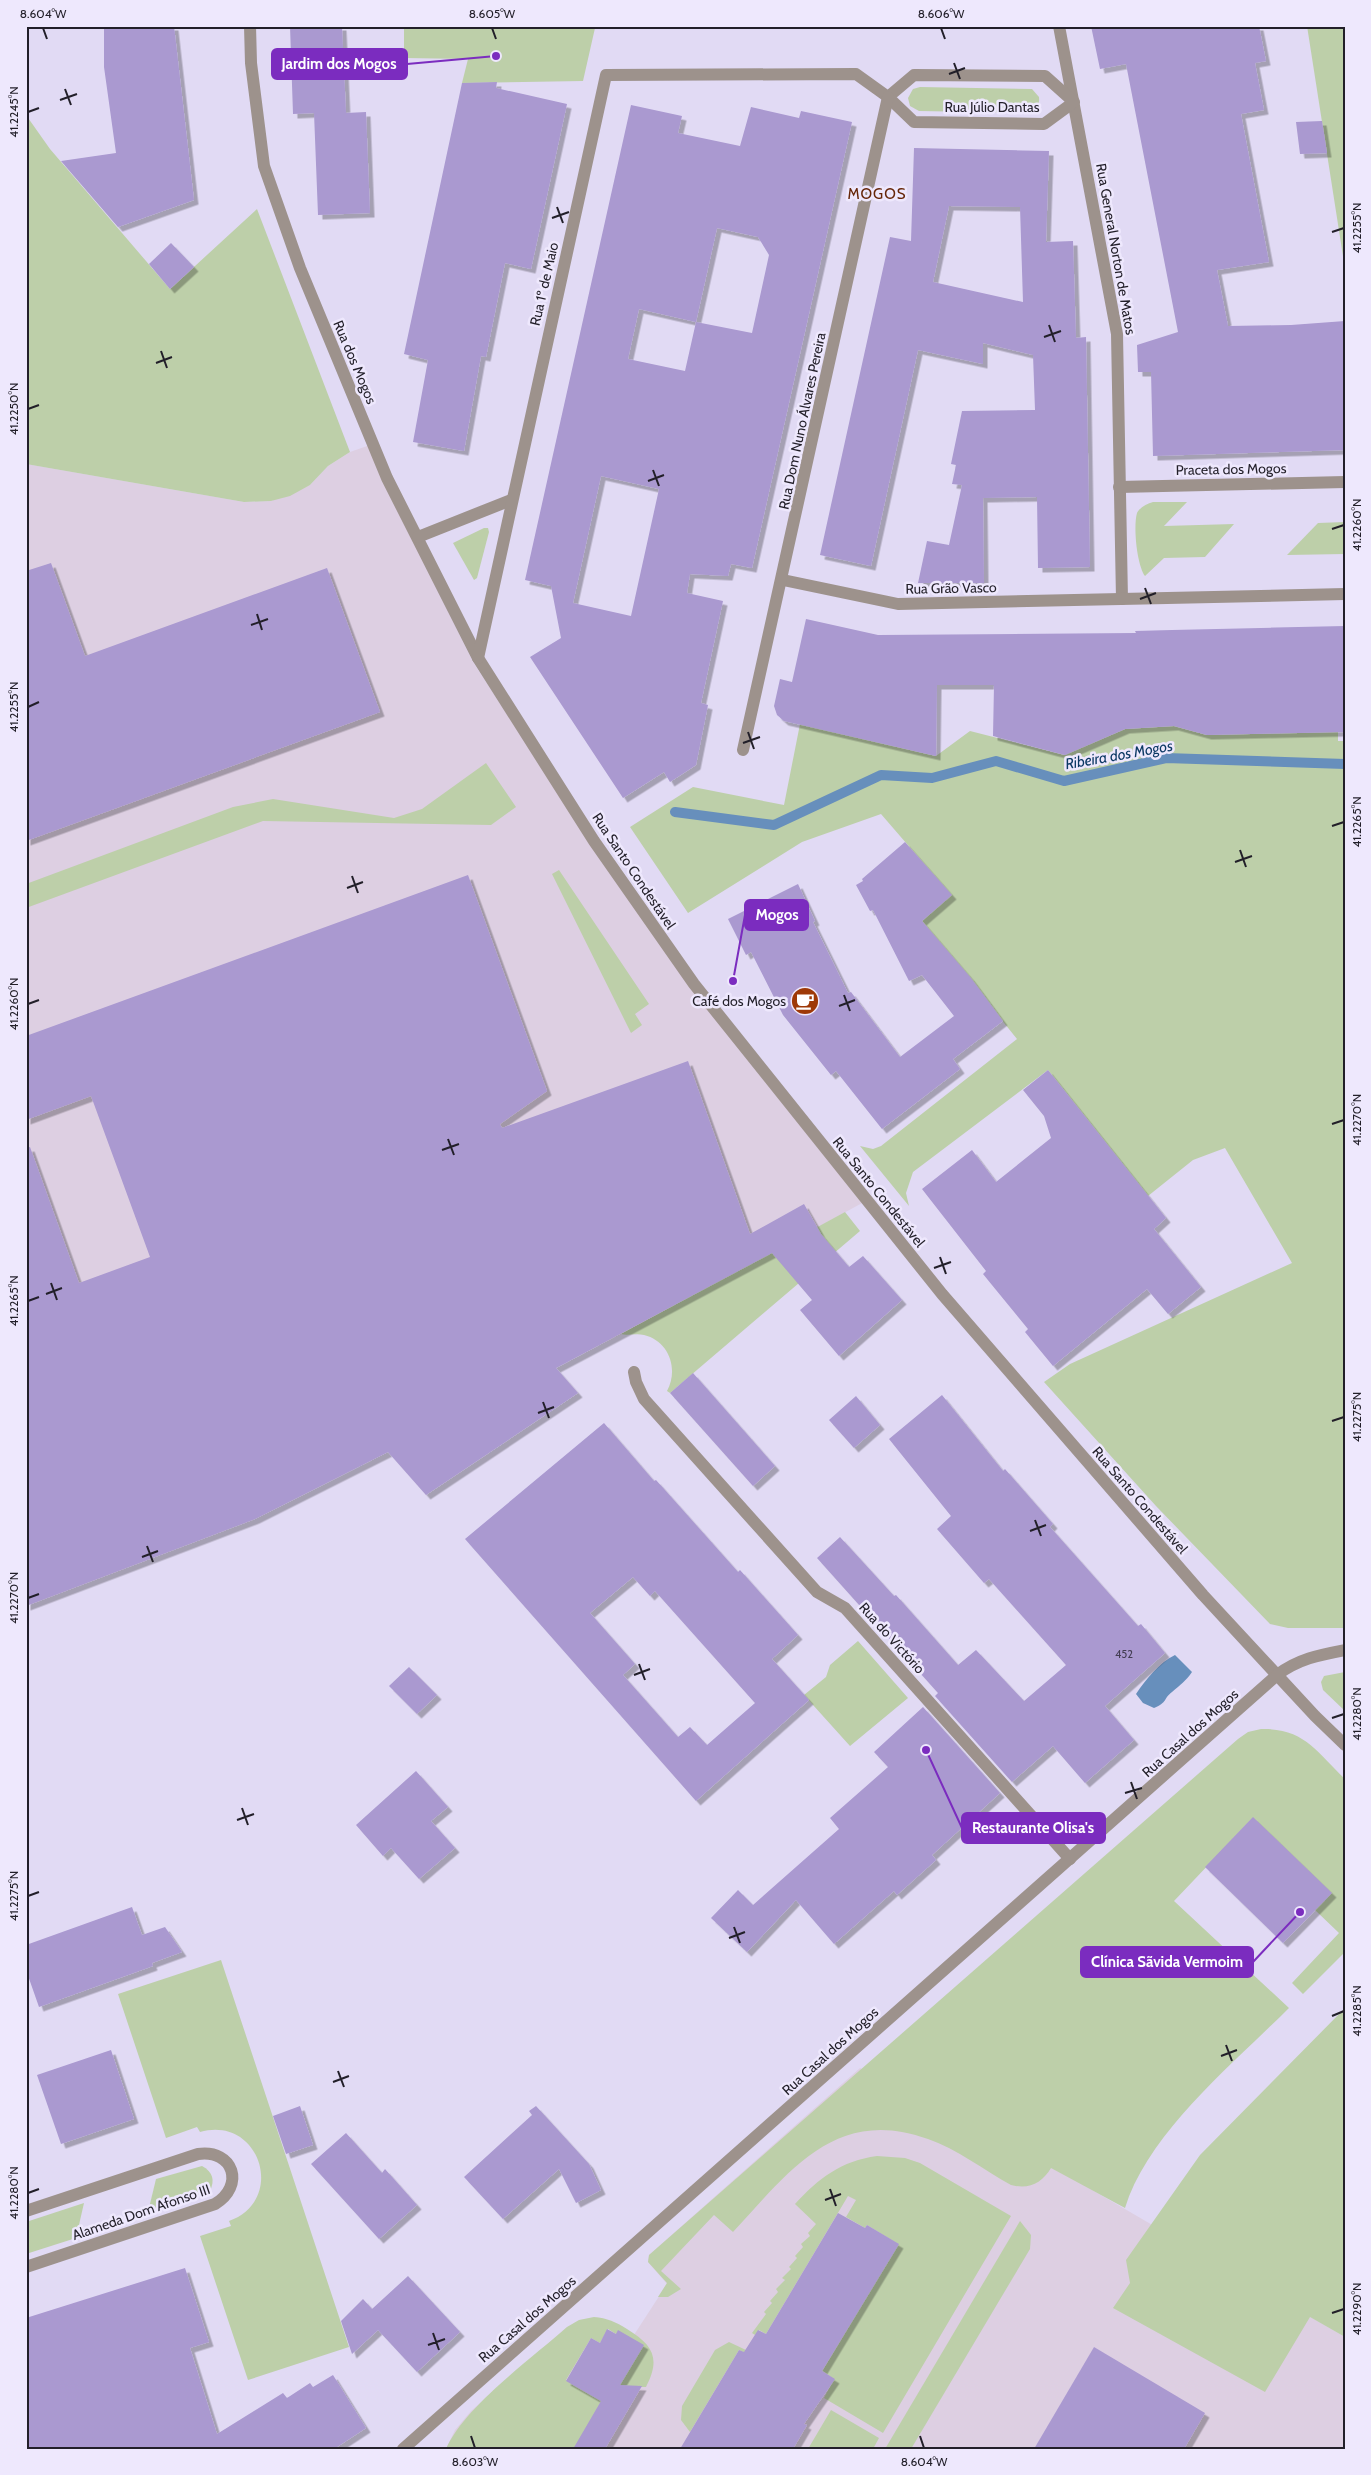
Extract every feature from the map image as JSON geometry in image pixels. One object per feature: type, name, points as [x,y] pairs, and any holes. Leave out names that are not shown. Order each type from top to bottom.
[{"type":"street","name":"Rua dos Mogos","points":[[250,26],[251,63],[267,174],[300,268],[387,478],[478,658],[497,688]]},
{"type":"street","name":"Rua General Norton de Matos","points":[[1059,26],[1117,334],[1122,599]]},
{"type":"street","name":"Rua Júlio Dantas","points":[[606,75],[856,74],[888,97],[914,122],[1044,124],[1074,102],[1045,76],[914,75],[888,97]]},
{"type":"street","name":"Rua 1º de Maio","points":[[478,658],[511,500],[606,75]]},
{"type":"street","name":"Rua Dom Nuno Álvares Pereira","points":[[743,750],[783,580],[888,97]]},
{"type":"street","name":"Praceta dos Mogos","points":[[1119,487],[1345,482]]},
{"type":"street","points":[[418,537],[511,500]]},
{"type":"street","name":"Rua Grão Vasco","points":[[783,580],[898,604],[1122,599]]},
{"type":"street","points":[[1122,599],[1345,594]]},
{"type":"street","name":"Rua Santo Condestável","points":[[497,688],[594,841],[694,984],[942,1294],[1203,1595],[1345,1745]]},
{"type":"street","name":"Rua do Victório","points":[[634,1372],[640,1393],[650,1407],[817,1592],[845,1608],[1070,1859]]},
{"type":"street","name":"Rua Casal dos Mogos","points":[[404,2448],[1277,1675],[1291,1664],[1305,1658],[1345,1650]]},
{"type":"street","name":"Alameda Dom Afonso III","points":[[26,2210],[198,2154],[209,2153],[219,2156],[232,2170],[232,2188],[224,2199],[215,2204],[26,2267]]},
{"type":"shaded area","points":[[370,445],[383,481],[473,662],[591,844],[864,1202],[621,1334],[255,1519],[26,1606],[26,464],[244,502],[271,501],[310,485],[328,466],[350,452]]},
{"type":"shaded area","points":[[860,2068],[1075,2180],[1345,2337],[1345,2449],[446,2449],[455,2430],[471,2411],[567,2327],[618,2330],[632,2338],[667,2284],[648,2262],[649,2255]]},
{"type":"green space","points":[[404,26],[611,26],[611,28],[595,28],[583,81],[462,83],[468,59],[404,58]]},
{"type":"green space","points":[[1307,26],[1345,26],[1345,269]]},
{"type":"green space","points":[[920,87],[1032,89],[1039,97],[1039,103],[1033,111],[1027,113],[919,111],[910,106],[908,98],[913,89]]},
{"type":"green space","points":[[26,115],[50,149],[170,289],[257,209],[350,452],[328,466],[310,485],[290,496],[271,501],[244,502],[26,464]]},
{"type":"green space","points":[[1153,502],[1187,502],[1164,526],[1234,524],[1205,557],[1164,558],[1145,576],[1138,555],[1136,519],[1140,509]]},
{"type":"green space","points":[[1345,522],[1345,554],[1287,555],[1318,523]]},
{"type":"green space","points":[[484,528],[488,528],[489,532],[477,578],[474,580],[453,543]]},
{"type":"green space","points":[[800,724],[936,756],[970,731],[1064,755],[1125,729],[1174,726],[1207,735],[1338,732],[1338,741],[1345,741],[1345,1628],[1288,1628],[1270,1624],[1156,1506],[1044,1382],[1070,1364],[1292,1263],[1225,1148],[1193,1160],[1148,1196],[1048,1070],[913,1172],[906,1193],[909,1206],[860,1146],[873,1149],[881,1146],[1017,1039],[922,921],[951,895],[881,814],[802,842],[688,913],[630,827],[693,787],[784,805]]},
{"type":"green space","points":[[486,763],[516,807],[491,825],[263,821],[26,908],[26,884],[233,807],[273,799],[394,818],[422,809]]},
{"type":"green space","points":[[559,870],[649,1004],[635,1014],[642,1025],[631,1033],[552,874]]},
{"type":"green space","points":[[845,1212],[860,1231],[670,1393],[667,1391],[672,1374],[672,1365],[660,1343],[644,1335],[621,1334]]},
{"type":"green space","points":[[858,1641],[908,1698],[850,1746],[804,1695],[826,1677],[830,1665]]},
{"type":"green space","points":[[1345,1672],[1345,1711],[1323,1690],[1321,1682],[1324,1676]]},
{"type":"green space","points":[[1261,1729],[1288,1732],[1299,1737],[1317,1751],[1345,1779],[1345,1952],[1303,1994],[1292,1983],[1339,1933],[1315,1910],[1253,1818],[1174,1901],[1289,2008],[1195,2100],[1172,2126],[1136,2180],[1125,2208],[1051,2168],[1043,2178],[1034,2184],[1024,2187],[1011,2185],[939,2143],[895,2131],[866,2131],[840,2138],[816,2151],[794,2168],[733,2232],[714,2215],[661,2271],[681,2289],[668,2297],[658,2297],[667,2283],[648,2262],[649,2255],[1238,1739],[1248,1732]]},
{"type":"green space","points":[[221,1960],[349,2347],[248,2380],[200,2236],[231,2226],[229,2221],[247,2210],[257,2196],[261,2179],[259,2162],[251,2147],[238,2136],[221,2130],[200,2132],[197,2127],[166,2138],[118,1994]]},
{"type":"green space","points":[[1345,2008],[1345,2337],[1310,2317],[1265,2392],[1113,2308],[1130,2283],[1126,2260],[1200,2155]]},
{"type":"green space","points":[[877,2156],[905,2158],[920,2163],[1011,2216],[883,2433],[824,2398],[834,2379],[822,2371],[898,2244],[867,2225],[865,2228],[846,2217],[856,2200],[848,2196],[766,2334],[759,2330],[755,2335],[752,2333],[766,2314],[764,2312],[772,2303],[770,2301],[778,2292],[776,2289],[785,2280],[782,2278],[791,2269],[789,2267],[797,2258],[795,2256],[803,2247],[801,2244],[810,2236],[808,2233],[816,2224],[795,2204],[813,2186],[832,2172],[852,2162]]},
{"type":"green space","points":[[202,2166],[209,2171],[212,2177],[210,2191],[150,2213],[149,2208],[156,2179]]},
{"type":"green space","points":[[84,2203],[76,2238],[26,2254],[26,2222]]},
{"type":"green space","points":[[1020,2221],[1031,2235],[1030,2249],[911,2449],[885,2449]]},
{"type":"green space","points":[[594,2317],[607,2319],[615,2322],[643,2341],[652,2353],[653,2360],[651,2377],[646,2387],[639,2387],[581,2449],[446,2449],[467,2417],[483,2400],[567,2327],[579,2320]],"holes":[[[608,2329],[616,2334],[618,2330],[588,2393],[566,2380],[591,2338],[600,2343]]]},
{"type":"green space","points":[[729,2342],[746,2350],[745,2353],[739,2350],[690,2432],[681,2420],[682,2406],[715,2350]]},
{"type":"green space","points":[[831,2410],[879,2438],[873,2449],[808,2449]]},
{"type":"water","points":[[1175,1655],[1192,1672],[1158,1706],[1154,1708],[1143,1703],[1136,1694],[1153,1672]]},
{"type":"building","points":[[104,26],[174,26],[194,200],[118,227],[61,161],[116,153],[104,67]]},
{"type":"building","points":[[290,26],[342,26],[346,113],[366,112],[370,213],[318,215],[314,113],[293,114]]},
{"type":"building","points":[[1091,26],[1259,26],[1266,61],[1255,63],[1264,110],[1241,114],[1269,262],[1217,270],[1228,326],[1291,325],[1345,321],[1345,450],[1153,456],[1151,372],[1138,372],[1137,345],[1178,332],[1126,64],[1100,69]]},
{"type":"building","points":[[497,82],[496,88],[567,104],[531,269],[505,263],[486,357],[481,356],[464,451],[413,442],[428,360],[404,354],[462,83]]},
{"type":"building","points":[[631,105],[682,116],[678,133],[740,146],[751,107],[799,118],[801,111],[852,122],[752,568],[731,564],[728,576],[690,574],[687,593],[723,601],[701,703],[708,705],[696,765],[670,782],[664,772],[623,798],[530,657],[561,638],[551,586],[525,580]],"holes":[[[717,228],[758,237],[769,255],[752,333],[696,322]],[[639,309],[696,322],[685,371],[628,359]],[[601,476],[659,489],[631,616],[573,603]]]},
{"type":"building","points":[[1322,121],[1327,153],[1300,154],[1296,122]]},
{"type":"building","points":[[914,148],[1049,151],[1046,242],[1073,241],[1076,338],[1086,337],[1090,567],[1038,568],[1037,497],[983,498],[984,583],[918,583],[927,541],[949,545],[962,485],[952,484],[956,465],[951,464],[962,411],[1035,410],[1033,355],[983,343],[983,364],[918,350],[871,566],[820,555],[890,237],[911,241]],"holes":[[[949,206],[1020,207],[1023,302],[933,282]]]},
{"type":"building","points":[[171,243],[194,267],[170,289],[149,264]]},
{"type":"building","points":[[51,563],[85,656],[327,568],[380,712],[26,841],[26,571]]},
{"type":"building","points":[[806,619],[878,635],[1136,633],[1135,631],[1345,626],[1345,732],[1207,735],[1174,726],[1125,729],[1065,755],[993,736],[994,685],[937,685],[936,756],[784,721],[777,715],[774,706],[780,679],[792,682]]},
{"type":"building","points":[[905,842],[952,895],[922,921],[971,978],[1003,1021],[953,1059],[960,1069],[882,1129],[836,1071],[831,1075],[783,1015],[751,952],[746,955],[728,919],[798,884],[815,921],[813,922],[848,993],[851,992],[900,1057],[954,1016],[922,975],[909,981],[873,910],[870,911],[856,885],[863,881],[862,879]]},
{"type":"building","points":[[468,875],[547,1091],[500,1124],[502,1128],[688,1061],[750,1234],[804,1204],[821,1234],[849,1267],[863,1256],[902,1300],[839,1356],[800,1310],[812,1300],[772,1253],[556,1368],[578,1393],[426,1495],[388,1452],[255,1519],[26,1606],[26,1148],[30,1147],[79,1283],[150,1257],[91,1096],[26,1120],[26,1036]]},
{"type":"building","points":[[1048,1070],[1166,1218],[1154,1229],[1201,1287],[1168,1314],[1147,1289],[1053,1366],[1025,1332],[1028,1329],[983,1274],[986,1271],[922,1189],[972,1150],[996,1182],[1051,1138],[1044,1116],[1023,1090]]},
{"type":"building","points":[[693,1373],[775,1466],[753,1486],[670,1393]]},
{"type":"building","points":[[942,1395],[1003,1471],[1005,1469],[1053,1524],[1050,1527],[1138,1626],[1141,1624],[1165,1653],[1105,1706],[1134,1740],[1085,1783],[1053,1746],[1012,1782],[935,1696],[938,1693],[817,1558],[840,1537],[894,1596],[896,1595],[958,1665],[976,1650],[1024,1701],[1066,1665],[989,1579],[984,1583],[937,1529],[951,1516],[889,1439]]},
{"type":"building","points":[[856,1396],[880,1425],[854,1448],[829,1420]]},
{"type":"building","points":[[604,1423],[654,1481],[656,1480],[738,1572],[740,1570],[798,1635],[772,1659],[809,1700],[696,1801],[465,1539]],"holes":[[[633,1577],[650,1596],[655,1591],[755,1703],[707,1745],[690,1727],[678,1737],[623,1675],[635,1664],[590,1613]]]},
{"type":"building","points":[[409,1667],[437,1695],[417,1714],[389,1686]]},
{"type":"building","points":[[923,1707],[1000,1793],[932,1855],[936,1860],[897,1895],[894,1891],[834,1944],[796,1900],[747,1952],[711,1918],[738,1890],[753,1905],[839,1829],[830,1818],[888,1767],[874,1752]]},
{"type":"building","points":[[416,1771],[448,1807],[431,1821],[455,1848],[419,1879],[391,1848],[383,1856],[356,1825]]},
{"type":"building","points":[[1253,1817],[1332,1893],[1283,1943],[1205,1867]]},
{"type":"building","points":[[132,1907],[142,1935],[165,1927],[182,1952],[152,1963],[153,1966],[39,2007],[26,1970],[26,1945]]},
{"type":"building","points":[[111,2050],[134,2119],[61,2144],[37,2075]]},
{"type":"building","points":[[300,2106],[313,2145],[286,2154],[273,2116]]},
{"type":"building","points":[[536,2106],[589,2164],[601,2190],[576,2203],[559,2169],[503,2219],[464,2177],[532,2115],[529,2111]]},
{"type":"building","points":[[346,2133],[382,2173],[385,2169],[417,2205],[379,2239],[311,2164]]},
{"type":"building","points":[[838,2213],[865,2228],[867,2225],[899,2244],[822,2371],[835,2379],[804,2424],[807,2425],[793,2449],[680,2449],[739,2350],[744,2352],[758,2330],[766,2334]]},
{"type":"building","points":[[185,2268],[209,2342],[190,2348],[217,2434],[283,2393],[287,2398],[310,2383],[313,2387],[333,2375],[366,2428],[334,2449],[26,2449],[26,2318]]},
{"type":"building","points":[[408,2276],[460,2332],[417,2372],[378,2330],[352,2354],[341,2321],[363,2299],[372,2309]]},
{"type":"building","points":[[607,2329],[616,2334],[618,2330],[644,2345],[620,2385],[642,2386],[605,2449],[573,2449],[601,2401],[566,2381],[591,2338],[600,2343]]},
{"type":"building","points":[[1094,2347],[1205,2413],[1184,2449],[1034,2449]]},
{"type":"waterway","name":"Ribeira dos Mogos","points":[[675,812],[774,825],[881,775],[932,778],[996,761],[1064,781],[1166,758],[1345,764]]},
{"type":"place","name":"Jardim dos Mogos","points":[[496,56]]},
{"type":"place","name":"Mogos","points":[[733,981]]},
{"type":"place","name":"Café dos Mogos","points":[[805,1001]]},
{"type":"place","name":"Restaurante Olisa's","points":[[926,1750]]},
{"type":"place","name":"Clínica Sãvida Vermoim","points":[[1300,1912]]},
{"type":"district","name":"MOGOS","points":[[877,194]]}]
